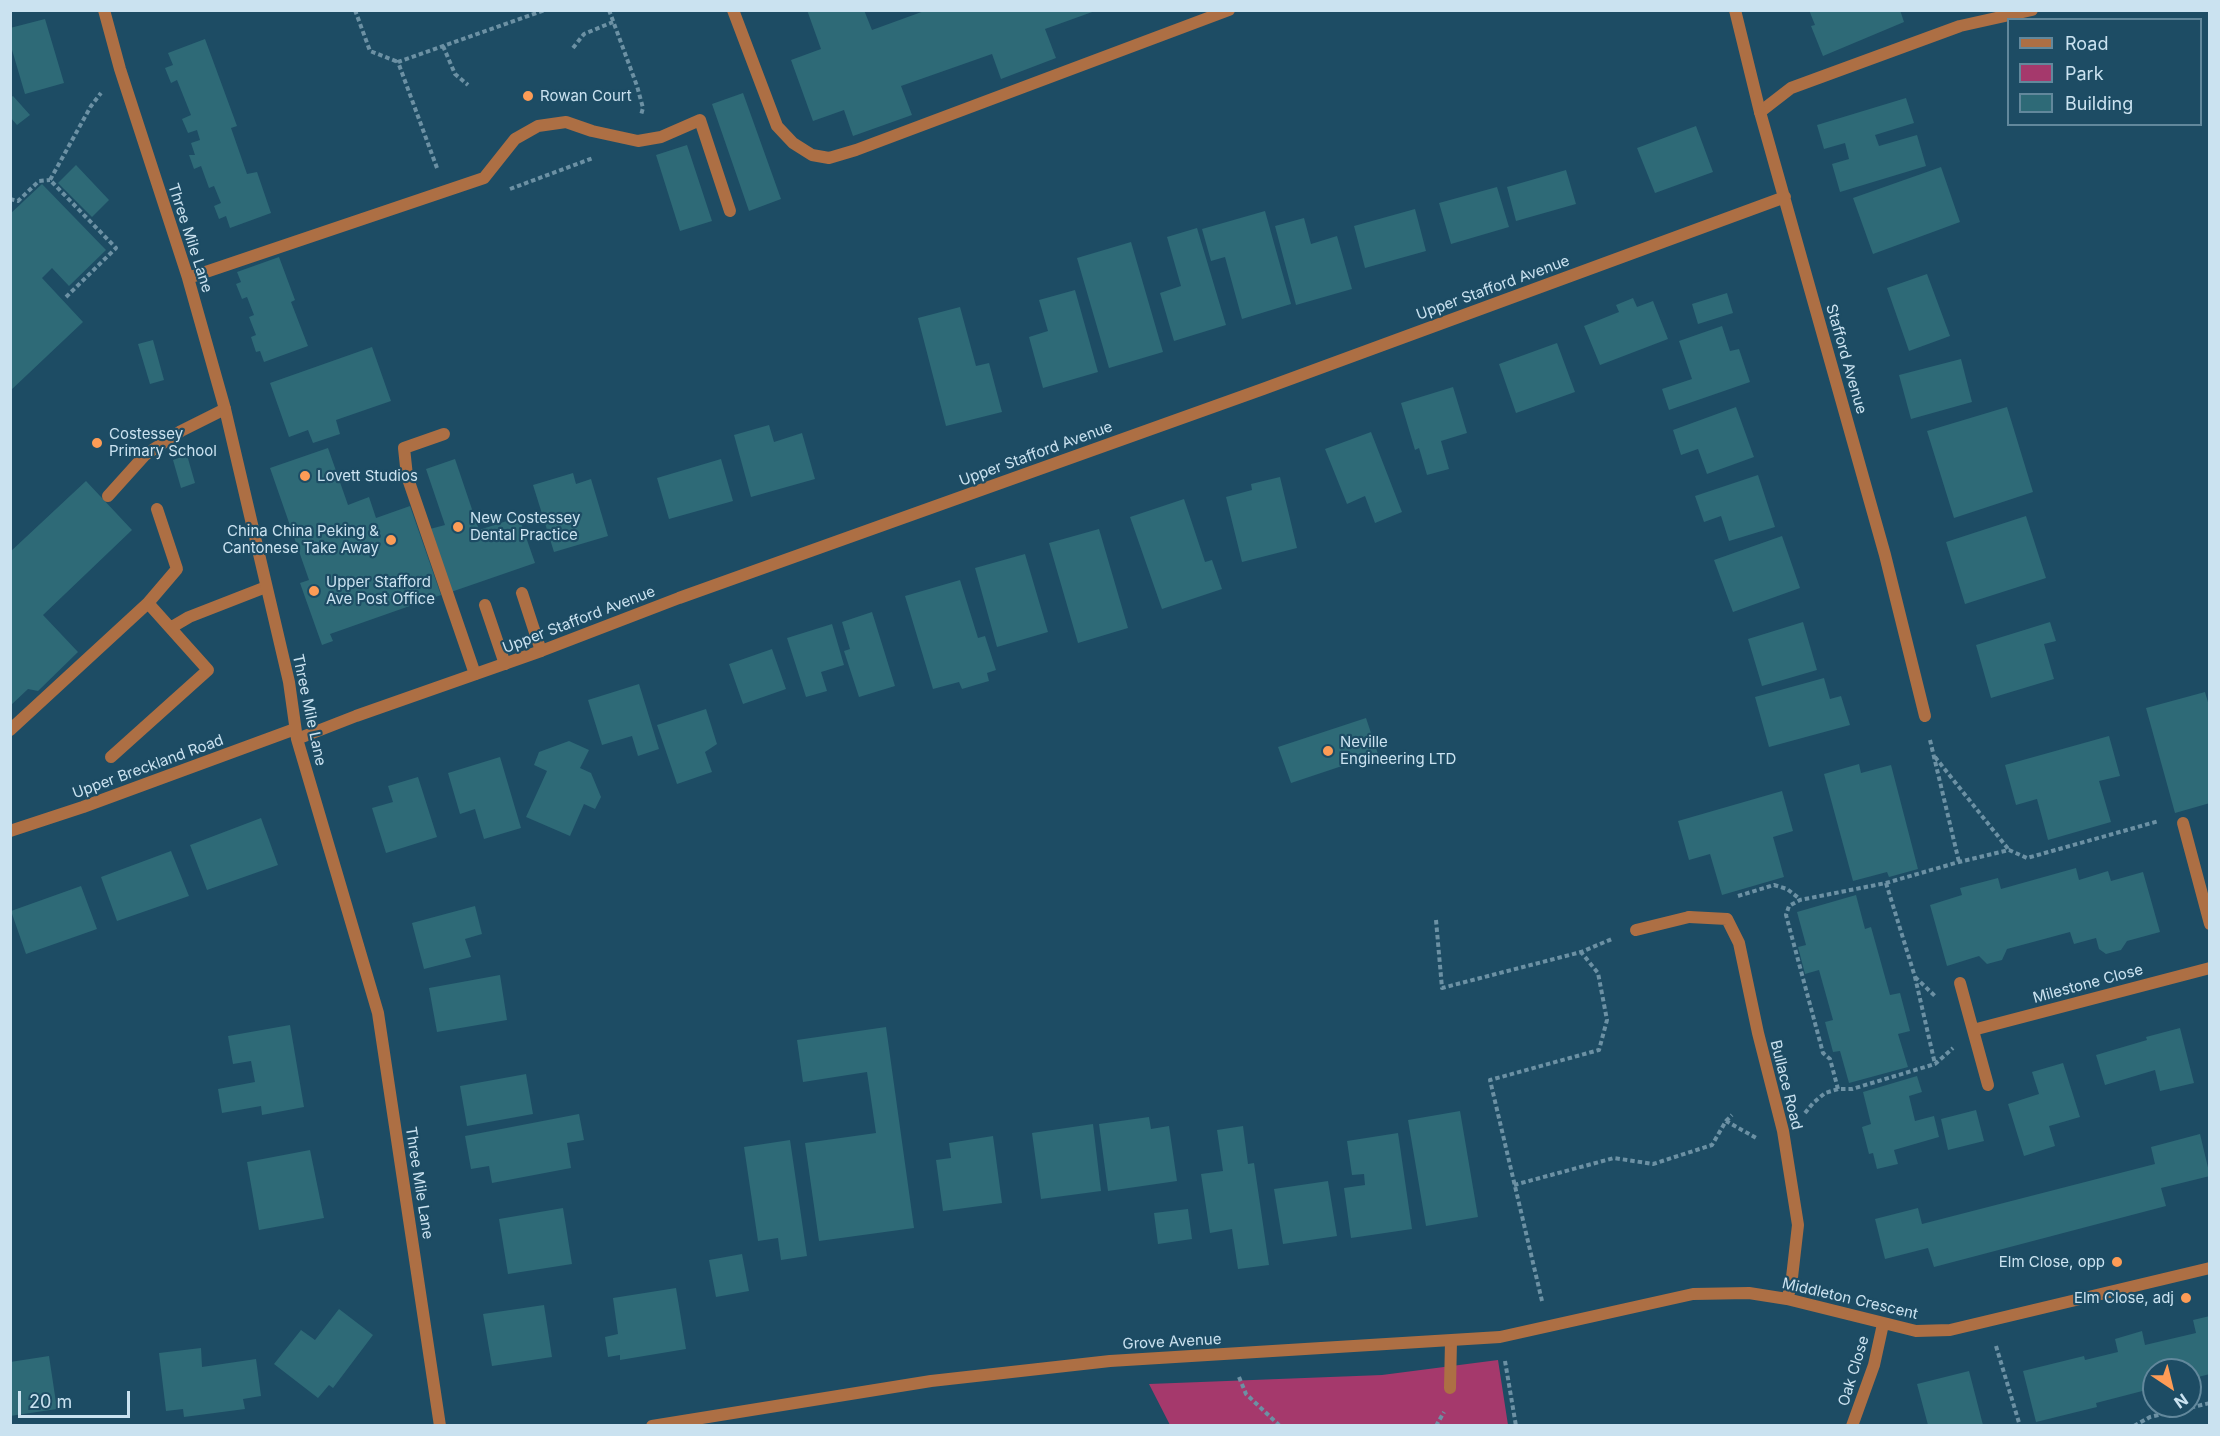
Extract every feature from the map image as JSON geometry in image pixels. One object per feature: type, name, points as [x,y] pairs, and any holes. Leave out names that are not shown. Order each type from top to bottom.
[{"type":"street","name":"Three Mile Lane","points":[[104,10],[120,69],[188,278],[225,409],[289,682],[296,734],[378,1013],[440,1425]]},
{"type":"street","points":[[733,10],[777,126],[794,143],[812,154],[829,158],[856,150],[1229,10]]},
{"type":"street","name":"Stafford Avenue","points":[[1735,10],[1760,112],[1885,555],[1925,716]]},
{"type":"street","points":[[1760,112],[1791,88],[1960,26],[2032,10]]},
{"type":"street","points":[[188,278],[484,178],[515,139],[538,126],[566,122],[592,131],[638,141],[661,137],[700,120],[730,211]]},
{"type":"street","name":"Upper Stafford Avenue","points":[[296,734],[505,664],[679,598],[1263,389],[1785,197]]},
{"type":"street","points":[[108,496],[145,455],[181,431],[225,409]]},
{"type":"street","points":[[444,434],[404,448],[407,476],[475,674]]},
{"type":"street","points":[[10,730],[148,603],[177,569],[157,509]]},
{"type":"street","points":[[172,627],[189,617],[266,587]]},
{"type":"street","points":[[522,593],[541,651]]},
{"type":"street","points":[[111,757],[208,670],[172,627],[148,603]]},
{"type":"street","points":[[484,605],[505,664]]},
{"type":"street","name":"Upper Breckland Road","points":[[10,831],[296,734]]},
{"type":"street","points":[[2183,823],[2210,924]]},
{"type":"street","points":[[1636,930],[1689,916],[1727,919]]},
{"type":"street","name":"Bullace Road","points":[[1727,919],[1739,943],[1758,1033],[1783,1131],[1798,1225],[1791,1286],[1787,1299]]},
{"type":"street","name":"Milestone Close","points":[[1973,1030],[2210,968]]},
{"type":"street","points":[[1960,983],[1988,1085]]},
{"type":"street","name":"Middleton Crescent","points":[[1693,1294],[1749,1293],[1787,1299],[1916,1331],[1950,1330],[2210,1268]]},
{"type":"street","name":"Grove Avenue","points":[[652,1425],[676,1424],[931,1381],[1110,1361],[1500,1337],[1693,1294]]},
{"type":"street","name":"Oak Close","points":[[1852,1425],[1874,1365],[1883,1324]]},
{"type":"street","points":[[1450,1388],[1451,1341]]},
{"type":"path","points":[[355,10],[370,51],[398,62],[545,10]]},
{"type":"path","points":[[573,48],[584,34],[613,22]]},
{"type":"path","points":[[443,46],[455,74],[468,85]]},
{"type":"path","points":[[398,62],[446,191]]},
{"type":"path","points":[[50,180],[91,106],[120,69]]},
{"type":"path","points":[[10,207],[39,180],[50,180],[116,248],[66,297]]},
{"type":"path","points":[[10,200],[18,201]]},
{"type":"path","points":[[1925,716],[1932,754],[1959,862]]},
{"type":"path","points":[[1932,754],[2009,850],[2027,858],[2163,820],[2183,823]]},
{"type":"path","points":[[1838,1089],[1830,1059],[1823,1053],[1786,915],[1789,906],[1800,900],[1886,883],[2009,850]]},
{"type":"path","points":[[1886,883],[1915,977],[1935,1064]]},
{"type":"path","points":[[1727,919],[1731,898],[1774,885],[1787,889],[1800,900]]},
{"type":"path","points":[[1436,920],[1442,988],[1581,952],[1636,930]]},
{"type":"path","points":[[1548,1327],[1490,1080],[1599,1050],[1607,1020],[1598,973],[1581,952]]},
{"type":"path","points":[[1915,977],[1930,992]]},
{"type":"path","points":[[1726,1121],[1762,1140],[1802,1123],[1804,1114],[1825,1093],[1838,1089],[1852,1089],[1935,1064],[1947,1053]]},
{"type":"path","points":[[1514,1185],[1614,1158],[1653,1164],[1712,1145],[1732,1115]]},
{"type":"path","points":[[1989,1321],[2020,1425]]},
{"type":"path","points":[[1500,1337],[1516,1425]]},
{"type":"path","points":[[1231,1354],[1246,1394],[1280,1425]]},
{"type":"path","points":[[2134,1425],[2150,1417],[2210,1403]]},
{"type":"green space","points":[[1498,1360],[1508,1425],[1170,1425],[1149,1384],[1382,1375]]},
{"type":"building","points":[[807,10],[864,10],[872,30],[927,10],[1095,11],[1045,29],[1056,58],[1001,79],[992,54],[901,86],[912,115],[853,136],[844,110],[813,121],[791,60],[821,49]]},
{"type":"building","points":[[1809,10],[1900,10],[1904,22],[1823,56],[1811,26],[1815,25]]},
{"type":"building","points":[[45,19],[64,83],[25,94],[10,43],[10,28]]},
{"type":"building","points":[[205,39],[237,126],[231,128],[247,174],[257,172],[271,213],[230,228],[226,216],[219,219],[214,206],[221,203],[214,186],[209,188],[201,166],[194,169],[189,155],[195,155],[191,143],[200,140],[197,130],[188,133],[182,119],[191,115],[177,80],[171,83],[165,68],[173,65],[168,53]]},
{"type":"building","points":[[743,93],[781,199],[749,211],[712,104]]},
{"type":"building","points":[[13,96],[30,115],[17,125],[10,117],[10,98]]},
{"type":"building","points":[[1906,98],[1914,123],[1875,135],[1879,146],[1917,135],[1926,166],[1840,192],[1832,164],[1849,159],[1845,143],[1824,149],[1817,125]]},
{"type":"building","points":[[1696,126],[1713,172],[1655,193],[1637,148]]},
{"type":"building","points":[[687,145],[712,221],[680,231],[656,155]]},
{"type":"building","points":[[76,165],[109,200],[92,217],[58,183]]},
{"type":"building","points":[[1941,167],[1960,222],[1873,254],[1853,198]]},
{"type":"building","points":[[1566,170],[1576,204],[1516,221],[1507,187]]},
{"type":"building","points":[[42,184],[106,250],[69,286],[52,268],[42,278],[83,322],[10,391],[10,214]]},
{"type":"building","points":[[1497,187],[1509,227],[1451,244],[1439,203]]},
{"type":"building","points":[[1415,209],[1426,251],[1365,268],[1354,226]]},
{"type":"building","points":[[1265,211],[1291,304],[1242,319],[1225,257],[1211,261],[1202,229]]},
{"type":"building","points":[[1304,218],[1311,244],[1337,236],[1352,289],[1296,305],[1275,226]]},
{"type":"building","points":[[1197,228],[1226,325],[1174,341],[1160,293],[1181,286],[1167,237]]},
{"type":"building","points":[[1131,242],[1163,352],[1109,368],[1077,258]]},
{"type":"building","points":[[279,257],[295,300],[291,302],[308,346],[264,362],[260,351],[256,352],[251,337],[256,335],[249,317],[254,315],[247,297],[242,299],[236,284],[241,282],[237,272]]},
{"type":"building","points":[[1927,274],[1950,336],[1909,351],[1887,288]]},
{"type":"building","points":[[1075,290],[1098,372],[1043,388],[1029,337],[1048,331],[1039,300]]},
{"type":"building","points":[[1727,293],[1733,313],[1698,324],[1692,304]]},
{"type":"building","points":[[1633,298],[1637,307],[1653,301],[1668,339],[1600,365],[1584,326],[1619,312],[1616,305]]},
{"type":"building","points":[[960,307],[976,366],[989,363],[1002,412],[946,426],[918,318]]},
{"type":"building","points":[[1722,326],[1730,351],[1739,349],[1750,382],[1669,410],[1662,389],[1692,379],[1679,341]]},
{"type":"building","points":[[153,340],[164,380],[150,384],[138,344]]},
{"type":"building","points":[[1557,343],[1575,392],[1516,413],[1499,364]]},
{"type":"building","points":[[372,347],[391,401],[336,420],[340,434],[313,443],[308,430],[289,437],[270,383]]},
{"type":"building","points":[[1961,359],[1972,402],[1911,419],[1899,375]]},
{"type":"building","points":[[1453,387],[1467,433],[1441,441],[1449,469],[1427,475],[1419,448],[1415,450],[1401,403]]},
{"type":"building","points":[[1736,407],[1754,457],[1707,474],[1698,449],[1681,455],[1673,430]]},
{"type":"building","points":[[2007,407],[2033,492],[1954,518],[1927,431]]},
{"type":"building","points":[[769,425],[774,442],[802,433],[815,479],[751,497],[734,435]]},
{"type":"building","points":[[1371,432],[1402,512],[1375,523],[1365,496],[1347,504],[1325,449]]},
{"type":"building","points":[[328,448],[348,505],[369,497],[376,518],[410,506],[441,595],[330,634],[333,641],[322,645],[300,583],[309,580],[270,468]]},
{"type":"building","points":[[187,455],[195,483],[181,488],[173,460]]},
{"type":"building","name":"New Costessey Dental Practice","points":[[455,459],[479,530],[519,517],[535,563],[451,592],[430,529],[445,525],[426,469]]},
{"type":"building","points":[[721,459],[733,501],[669,519],[657,478]]},
{"type":"building","points":[[573,473],[576,484],[591,479],[608,536],[554,552],[533,485]]},
{"type":"building","points":[[1758,475],[1775,527],[1729,541],[1721,516],[1704,522],[1695,496]]},
{"type":"building","points":[[1280,477],[1297,548],[1242,562],[1226,497],[1252,490],[1251,484]]},
{"type":"building","points":[[86,481],[132,530],[43,615],[78,652],[38,691],[28,689],[10,706],[10,552]]},
{"type":"building","points":[[1184,499],[1205,562],[1212,560],[1222,589],[1162,609],[1130,517]]},
{"type":"building","points":[[2026,516],[2046,578],[1965,604],[1946,542]]},
{"type":"building","points":[[1099,529],[1128,628],[1078,643],[1049,543]]},
{"type":"building","points":[[1782,536],[1800,588],[1733,612],[1714,560]]},
{"type":"building","points":[[1025,554],[1048,632],[997,647],[975,568]]},
{"type":"building","points":[[960,580],[978,638],[985,636],[996,670],[987,673],[989,681],[962,689],[959,682],[933,689],[905,596]]},
{"type":"building","points":[[872,612],[895,686],[859,697],[844,651],[850,649],[842,622]]},
{"type":"building","points":[[1803,622],[1817,670],[1762,686],[1748,639]]},
{"type":"building","points":[[2050,622],[2056,641],[2044,644],[2054,679],[1991,698],[1976,645]]},
{"type":"building","points":[[832,624],[844,665],[821,672],[827,691],[806,697],[787,638]]},
{"type":"building","points":[[772,649],[786,689],[743,704],[729,664]]},
{"type":"building","points":[[1824,678],[1830,699],[1841,696],[1850,725],[1769,747],[1755,697]]},
{"type":"building","points":[[639,684],[659,749],[638,756],[632,736],[602,745],[588,700]]},
{"type":"building","points":[[2205,692],[2210,709],[2210,803],[2175,813],[2146,708]]},
{"type":"building","points":[[706,709],[717,744],[705,752],[712,772],[677,784],[657,725]]},
{"type":"building","name":"Neville Engineering LTD","points":[[1366,718],[1378,754],[1291,783],[1278,747]]},
{"type":"building","points":[[2109,736],[2120,776],[2099,781],[2111,822],[2048,840],[2037,799],[2016,805],[2005,765]]},
{"type":"building","points":[[569,741],[589,750],[580,768],[591,773],[601,797],[595,809],[584,804],[570,836],[526,817],[547,771],[534,765],[539,752]]},
{"type":"building","points":[[500,757],[521,828],[484,839],[475,809],[460,814],[448,773]]},
{"type":"building","points":[[1859,764],[1861,773],[1891,765],[1918,869],[1889,877],[1887,872],[1853,881],[1824,774]]},
{"type":"building","points":[[418,777],[437,837],[386,853],[372,808],[393,802],[388,786]]},
{"type":"building","points":[[1782,791],[1793,831],[1773,837],[1784,877],[1722,895],[1710,854],[1689,860],[1678,821]]},
{"type":"building","points":[[261,818],[278,865],[207,890],[190,845]]},
{"type":"building","points":[[171,851],[189,896],[117,921],[101,877]]},
{"type":"building","points":[[2076,868],[2079,880],[2108,871],[2111,881],[2143,872],[2160,932],[2127,941],[2121,950],[2106,954],[2099,949],[2096,938],[2074,944],[2070,932],[2007,949],[2002,960],[1987,964],[1979,956],[1947,966],[1930,905],[1962,895],[1960,888],[1998,878],[2001,889]]},
{"type":"building","points":[[81,886],[97,929],[26,954],[11,911]]},
{"type":"building","points":[[1856,895],[1865,929],[1871,927],[1890,995],[1900,993],[1910,1031],[1898,1034],[1908,1067],[1849,1083],[1840,1051],[1833,1052],[1825,1022],[1833,1020],[1819,970],[1805,974],[1798,947],[1806,945],[1797,912]]},
{"type":"building","points":[[475,906],[482,934],[465,939],[471,957],[424,969],[412,923]]},
{"type":"building","points":[[500,975],[507,1020],[437,1032],[429,988]]},
{"type":"building","points":[[290,1025],[304,1107],[262,1115],[261,1106],[222,1113],[218,1089],[255,1082],[251,1061],[233,1064],[228,1036]]},
{"type":"building","points":[[886,1027],[914,1228],[819,1241],[805,1143],[876,1133],[867,1072],[803,1082],[797,1040]]},
{"type":"building","points":[[2180,1028],[2194,1083],[2160,1091],[2155,1070],[2105,1085],[2096,1055],[2147,1040],[2146,1037]]},
{"type":"building","points":[[2063,1063],[2080,1117],[2049,1126],[2055,1146],[2024,1156],[2008,1104],[2039,1094],[2032,1072]]},
{"type":"building","points":[[526,1074],[533,1114],[467,1126],[460,1086]]},
{"type":"building","points":[[1917,1076],[1922,1092],[1909,1096],[1915,1121],[1934,1116],[1939,1137],[1894,1150],[1898,1164],[1877,1169],[1873,1153],[1869,1154],[1862,1127],[1871,1124],[1863,1092]]},
{"type":"building","points":[[1976,1110],[1984,1141],[1948,1150],[1941,1119]]},
{"type":"building","points":[[1460,1111],[1478,1217],[1426,1226],[1408,1120]]},
{"type":"building","points":[[579,1114],[584,1140],[567,1143],[571,1168],[492,1183],[489,1166],[471,1169],[465,1136]]},
{"type":"building","points":[[1149,1117],[1151,1129],[1169,1126],[1177,1181],[1108,1191],[1099,1124]]},
{"type":"building","points":[[1093,1124],[1101,1191],[1041,1199],[1032,1133]]},
{"type":"building","points":[[1243,1126],[1248,1164],[1254,1163],[1269,1265],[1238,1269],[1232,1229],[1210,1233],[1201,1174],[1223,1171],[1217,1130]]},
{"type":"building","points":[[1398,1133],[1412,1229],[1351,1238],[1344,1188],[1365,1185],[1364,1174],[1352,1175],[1347,1141]]},
{"type":"building","points":[[2200,1134],[2210,1176],[2161,1188],[2166,1206],[1934,1267],[1928,1248],[1885,1259],[1875,1219],[1918,1208],[1922,1224],[2155,1164],[2151,1147]]},
{"type":"building","points":[[993,1136],[1002,1203],[943,1211],[936,1160],[951,1158],[949,1143]]},
{"type":"building","points":[[790,1140],[807,1256],[781,1260],[778,1238],[758,1241],[744,1147]]},
{"type":"building","points":[[310,1150],[324,1218],[259,1230],[247,1162]]},
{"type":"building","points":[[1328,1181],[1337,1236],[1283,1244],[1274,1189]]},
{"type":"building","points":[[563,1208],[572,1264],[508,1274],[499,1219]]},
{"type":"building","points":[[1188,1209],[1192,1239],[1158,1244],[1154,1213]]},
{"type":"building","points":[[742,1254],[749,1291],[716,1297],[709,1260]]},
{"type":"building","points":[[676,1288],[686,1349],[620,1360],[620,1355],[608,1357],[605,1337],[618,1334],[613,1298]]},
{"type":"building","points":[[544,1305],[552,1357],[492,1366],[483,1314]]},
{"type":"building","points":[[339,1309],[373,1335],[333,1388],[329,1385],[318,1398],[274,1364],[301,1330],[315,1340]]},
{"type":"building","points":[[2210,1316],[2210,1374],[2202,1376],[2202,1358],[2142,1358],[2142,1391],[2096,1403],[2097,1407],[2036,1422],[2023,1371],[2084,1356],[2085,1360],[2118,1352],[2115,1339],[2142,1331],[2145,1345],[2196,1333],[2193,1320]]},
{"type":"building","points":[[201,1348],[202,1367],[256,1359],[261,1396],[243,1399],[245,1409],[184,1417],[183,1409],[166,1411],[159,1353]]},
{"type":"building","points":[[49,1356],[57,1409],[10,1416],[10,1362]]},
{"type":"building","points":[[1969,1371],[1983,1425],[1928,1425],[1917,1384]]},
{"type":"place","name":"Rowan Court","points":[[528,96]]},
{"type":"place","name":"Costessey Primary School","points":[[97,443]]},
{"type":"place","name":"Lovett Studios","points":[[305,476]]},
{"type":"place","name":"New Costessey Dental Practice","points":[[458,527]]},
{"type":"place","name":"China China Peking & Cantonese Take Away","points":[[391,540]]},
{"type":"place","name":"Upper Stafford Ave Post Office","points":[[314,591]]},
{"type":"place","name":"Neville Engineering LTD","points":[[1328,751]]},
{"type":"place","name":"Elm Close, opp","points":[[2117,1262]]},
{"type":"place","name":"Elm Close, adj","points":[[2186,1298]]}]
